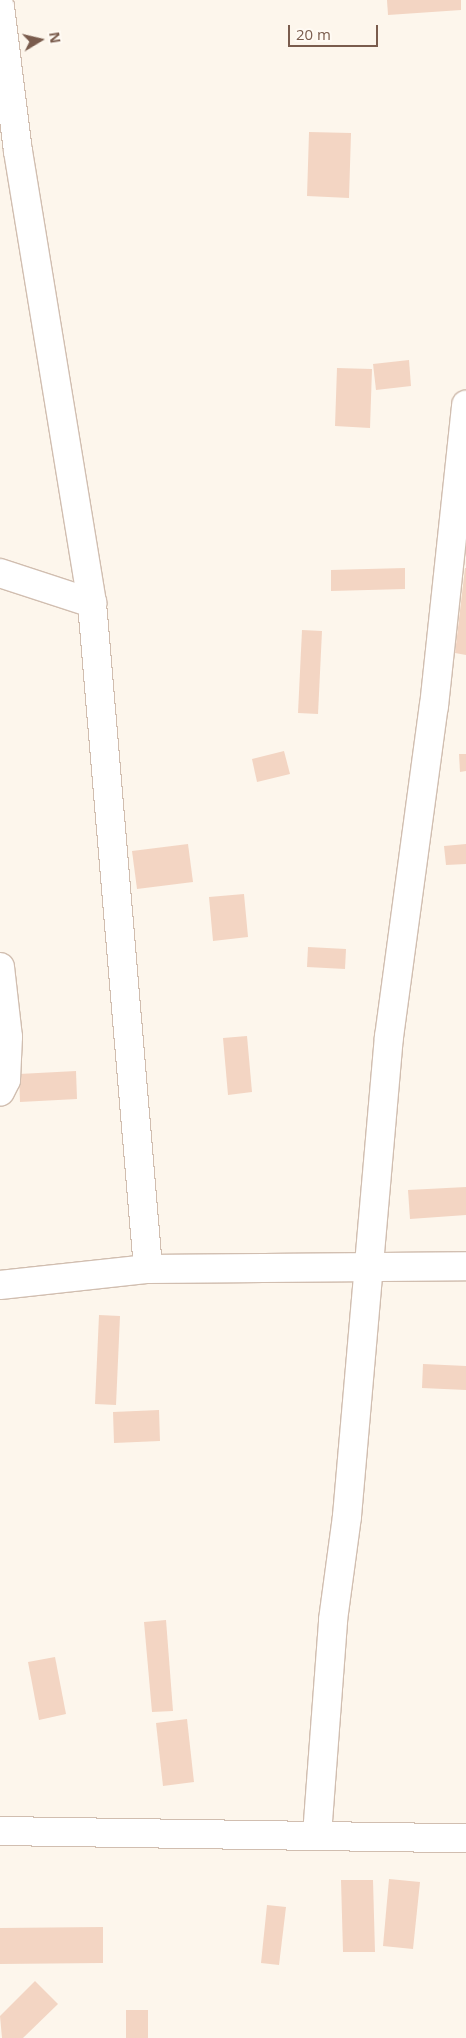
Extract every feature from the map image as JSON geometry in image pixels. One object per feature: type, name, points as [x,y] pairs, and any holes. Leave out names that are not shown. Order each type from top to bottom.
[{"type":"street","points":[[0,7],[18,152],[92,603],[148,1269]]},
{"type":"street","points":[[317,1835],[333,1620],[347,1516],[366,1269],[389,1037],[461,524],[466,405]]},
{"type":"street","points":[[0,574],[92,603]]},
{"type":"street","points":[[0,967],[8,1037],[6,1080],[0,1092]]},
{"type":"street","points":[[0,1285],[148,1269],[366,1269],[466,1266]]},
{"type":"street","points":[[0,1830],[466,1838]]},
{"type":"building","points":[[387,0],[461,0],[461,10],[388,15]]},
{"type":"building","points":[[309,132],[351,133],[349,198],[307,196]]},
{"type":"building","points":[[409,360],[411,386],[376,390],[373,364]]},
{"type":"building","points":[[337,368],[372,369],[370,428],[335,426]]},
{"type":"building","points":[[405,568],[405,589],[331,591],[331,570]]},
{"type":"building","points":[[466,568],[466,655],[455,653]]},
{"type":"building","points":[[302,630],[322,631],[318,714],[298,713]]},
{"type":"building","points":[[284,751],[290,774],[257,782],[252,759]]},
{"type":"building","points":[[459,754],[466,754],[466,771],[460,772]]},
{"type":"building","points":[[188,844],[193,882],[137,889],[132,851]]},
{"type":"building","points":[[466,844],[466,864],[446,865],[444,846]]},
{"type":"building","points":[[244,894],[248,937],[213,941],[209,897]]},
{"type":"building","points":[[308,947],[346,949],[345,969],[307,967]]},
{"type":"building","points":[[247,1036],[252,1092],[228,1095],[223,1038]]},
{"type":"building","points":[[76,1071],[77,1099],[20,1102],[19,1074]]},
{"type":"building","points":[[466,1187],[466,1215],[410,1219],[408,1190]]},
{"type":"building","points":[[99,1315],[120,1316],[116,1405],[95,1404]]},
{"type":"building","points":[[423,1364],[466,1366],[466,1390],[422,1388]]},
{"type":"building","points":[[159,1410],[160,1441],[114,1443],[113,1412]]},
{"type":"building","points":[[166,1620],[173,1711],[152,1712],[144,1622]]},
{"type":"building","points":[[55,1657],[66,1714],[39,1720],[28,1662]]},
{"type":"building","points":[[187,1719],[194,1782],[163,1786],[156,1723]]},
{"type":"building","points":[[389,1879],[420,1882],[413,1949],[383,1946]]},
{"type":"building","points":[[341,1880],[373,1880],[375,1952],[343,1952]]},
{"type":"building","points":[[267,1905],[286,1907],[279,1965],[261,1963]]},
{"type":"building","points":[[103,1927],[103,1963],[0,1964],[0,1928]]},
{"type":"building","points":[[35,1981],[58,2004],[23,2038],[2,2038],[0,2016]]},
{"type":"building","points":[[126,2010],[148,2010],[148,2038],[126,2038]]}]
